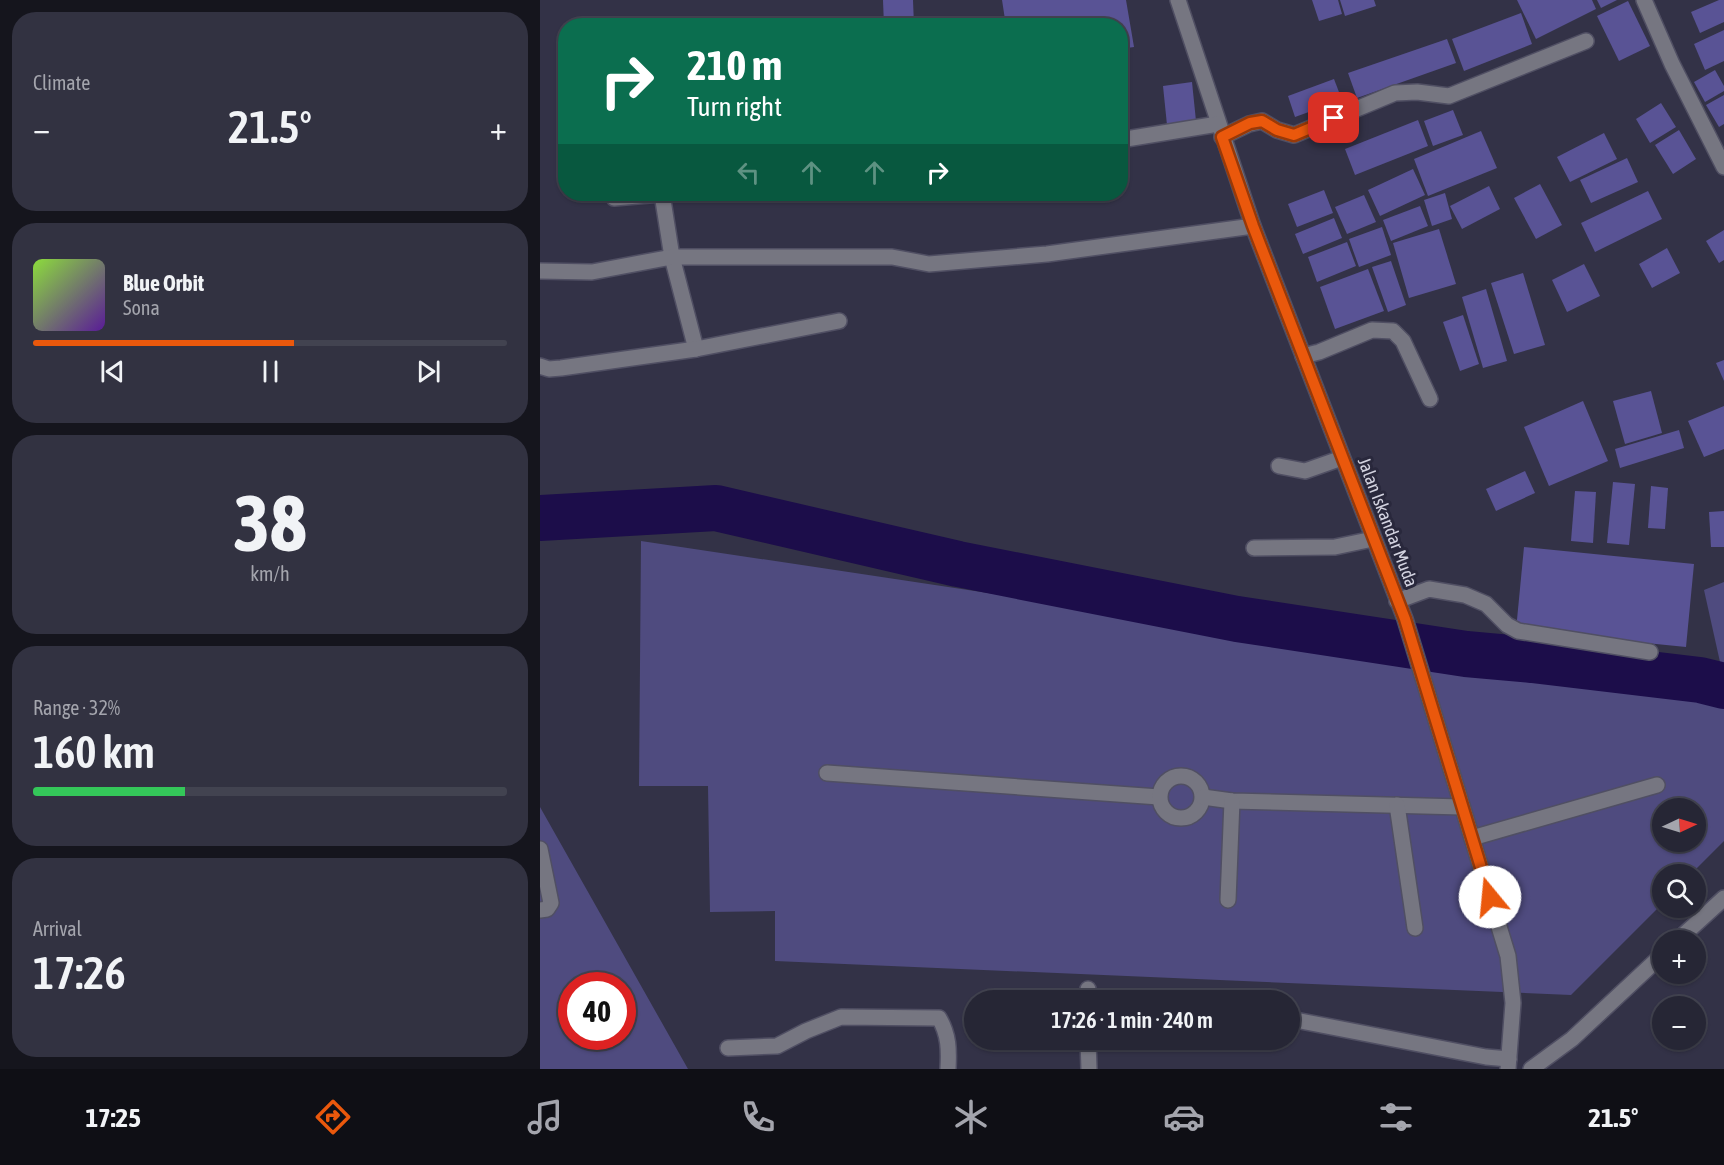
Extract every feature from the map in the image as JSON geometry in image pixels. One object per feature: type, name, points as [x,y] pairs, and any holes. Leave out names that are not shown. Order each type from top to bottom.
[{"type":"street","name":"Jalan Iskandar Muda","points":[[1178,0],[1253,226],[1419,659],[1508,956],[1513,1003],[1509,1064]]},
{"type":"street","points":[[1644,0],[1672,64],[1724,166]]},
{"type":"street","points":[[1128,139],[1220,130],[1262,121],[1277,130],[1294,135],[1395,93],[1417,92],[1449,96],[1586,41]]},
{"type":"street","points":[[663,201],[672,257],[696,348]]},
{"type":"street","points":[[540,271],[592,272],[672,257],[892,257],[929,264],[1047,254],[1253,226]]},
{"type":"street","points":[[540,366],[549,369],[561,368],[696,348],[839,321]]},
{"type":"street","points":[[1303,356],[1319,352],[1372,330],[1393,331],[1403,341],[1430,399]]},
{"type":"street","points":[[1279,466],[1305,471],[1342,458]]},
{"type":"street","points":[[1254,548],[1335,548],[1373,539]]},
{"type":"street","points":[[1398,601],[1429,589],[1465,595],[1486,604],[1508,625],[1518,631],[1650,652]]},
{"type":"street","points":[[827,773],[1159,797]]},
{"type":"street","points":[[1181,775],[1194,780],[1202,790],[1203,797],[1194,815],[1181,819],[1168,815],[1163,810],[1159,797],[1164,784],[1174,776],[1181,775]]},
{"type":"street","points":[[1472,838],[1658,785]]},
{"type":"street","points":[[1203,797],[1232,801],[1462,807]]},
{"type":"street","points":[[1228,900],[1232,801]]},
{"type":"street","points":[[1397,805],[1415,928]]},
{"type":"street","points":[[540,849],[551,903],[547,909],[540,910]]},
{"type":"street","points":[[1689,930],[1724,898]]},
{"type":"street","points":[[1531,1069],[1572,1039],[1652,964]]},
{"type":"street","points":[[728,1048],[777,1046],[841,1017],[939,1018],[949,1044],[948,1069]]},
{"type":"street","points":[[1300,1021],[1486,1057],[1509,1064]]},
{"type":"street","points":[[1088,1050],[1089,1069]]},
{"type":"shaded area","points":[[641,541],[1383,652],[1724,697],[1724,841],[1701,864],[1652,864],[1652,914],[1571,995],[775,961],[775,911],[710,912],[708,786],[639,786]]},
{"type":"shaded area","points":[[1724,582],[1724,680],[1704,590]]},
{"type":"shaded area","points":[[540,807],[633,972],[558,972],[558,1050],[636,1050],[636,977],[688,1069],[540,1069]]},
{"type":"building","points":[[883,0],[913,0],[914,18],[884,18]]},
{"type":"building","points":[[1002,0],[1126,0],[1134,47],[1128,48],[1128,18],[1005,18]]},
{"type":"building","points":[[1312,0],[1338,0],[1342,14],[1319,21]]},
{"type":"building","points":[[1340,0],[1374,0],[1376,6],[1345,16]]},
{"type":"building","points":[[1517,0],[1592,0],[1596,9],[1536,39]]},
{"type":"building","points":[[1597,0],[1617,0],[1601,8]]},
{"type":"building","points":[[1724,0],[1724,22],[1700,33],[1691,12]]},
{"type":"building","points":[[1628,1],[1650,46],[1619,61],[1597,16]]},
{"type":"building","points":[[1521,13],[1532,44],[1464,71],[1452,39]]},
{"type":"building","points":[[1724,30],[1724,61],[1705,70],[1694,44]]},
{"type":"building","points":[[1447,39],[1456,63],[1357,98],[1348,73]]},
{"type":"building","points":[[1715,70],[1724,86],[1724,91],[1705,102],[1694,82]]},
{"type":"building","points":[[1334,79],[1342,100],[1295,117],[1288,96]]},
{"type":"building","points":[[1192,82],[1196,121],[1167,125],[1163,86]]},
{"type":"building","points":[[1724,95],[1724,124],[1719,127],[1706,105]]},
{"type":"building","points":[[1661,103],[1676,127],[1650,143],[1636,119]]},
{"type":"building","points":[[1453,110],[1463,135],[1433,146],[1424,121]]},
{"type":"building","points":[[1418,120],[1428,146],[1355,175],[1345,149]]},
{"type":"building","points":[[1679,130],[1696,159],[1673,174],[1655,145]]},
{"type":"building","points":[[1481,131],[1497,168],[1428,196],[1414,159]]},
{"type":"building","points":[[1604,133],[1617,159],[1570,182],[1557,157]]},
{"type":"building","points":[[1627,158],[1638,182],[1591,203],[1580,180]]},
{"type":"building","points":[[1413,169],[1425,195],[1380,216],[1368,190]]},
{"type":"building","points":[[1540,184],[1562,225],[1536,239],[1514,198]]},
{"type":"building","points":[[1489,186],[1500,209],[1462,229],[1450,206]]},
{"type":"building","points":[[1324,190],[1333,213],[1297,227],[1288,204]]},
{"type":"building","points":[[1648,191],[1662,219],[1595,252],[1581,223]]},
{"type":"building","points":[[1445,193],[1452,219],[1432,226],[1424,200]]},
{"type":"building","points":[[1364,195],[1376,222],[1347,234],[1335,207]]},
{"type":"building","points":[[1420,206],[1428,226],[1391,241],[1383,220]]},
{"type":"building","points":[[1334,218],[1342,238],[1303,254],[1295,234]]},
{"type":"building","points":[[1382,227],[1391,255],[1359,267],[1349,239]]},
{"type":"building","points":[[1439,229],[1456,284],[1409,298],[1393,243]]},
{"type":"building","points":[[1724,230],[1724,260],[1719,263],[1706,241]]},
{"type":"building","points":[[1347,242],[1356,266],[1317,282],[1308,257]]},
{"type":"building","points":[[1667,248],[1680,273],[1652,288],[1639,264]]},
{"type":"building","points":[[1391,261],[1406,305],[1388,312],[1372,267]]},
{"type":"building","points":[[1584,264],[1600,296],[1567,312],[1552,280]]},
{"type":"building","points":[[1368,269],[1384,311],[1335,329],[1320,287]]},
{"type":"building","points":[[1523,273],[1545,345],[1514,354],[1491,283]]},
{"type":"building","points":[[1486,289],[1507,361],[1483,368],[1462,297]]},
{"type":"building","points":[[1463,315],[1479,364],[1460,371],[1443,322]]},
{"type":"building","points":[[1724,360],[1724,381],[1716,363]]},
{"type":"building","points":[[1651,391],[1662,433],[1625,444],[1613,401]]},
{"type":"building","points":[[1583,401],[1608,461],[1549,486],[1524,427]]},
{"type":"building","points":[[1724,406],[1724,449],[1704,457],[1688,421]]},
{"type":"building","points":[[1679,430],[1684,448],[1620,468],[1615,449]]},
{"type":"building","points":[[1525,471],[1535,493],[1496,511],[1486,489]]},
{"type":"building","points":[[1613,482],[1635,484],[1629,545],[1607,543]]},
{"type":"building","points":[[1651,486],[1668,488],[1665,529],[1648,528]]},
{"type":"building","points":[[1575,491],[1596,492],[1593,543],[1571,541]]},
{"type":"building","points":[[1724,511],[1724,547],[1711,547],[1709,512]]},
{"type":"building","points":[[1524,547],[1694,564],[1686,647],[1516,630]]},
{"type":"waterway","points":[[540,518],[716,508],[958,564],[1237,619],[1466,654],[1700,680],[1724,686]]},
{"type":"route","points":[[1334,118],[1294,135],[1277,130],[1262,121],[1250,123],[1222,137],[1253,226],[1405,619],[1490,897]]}]
